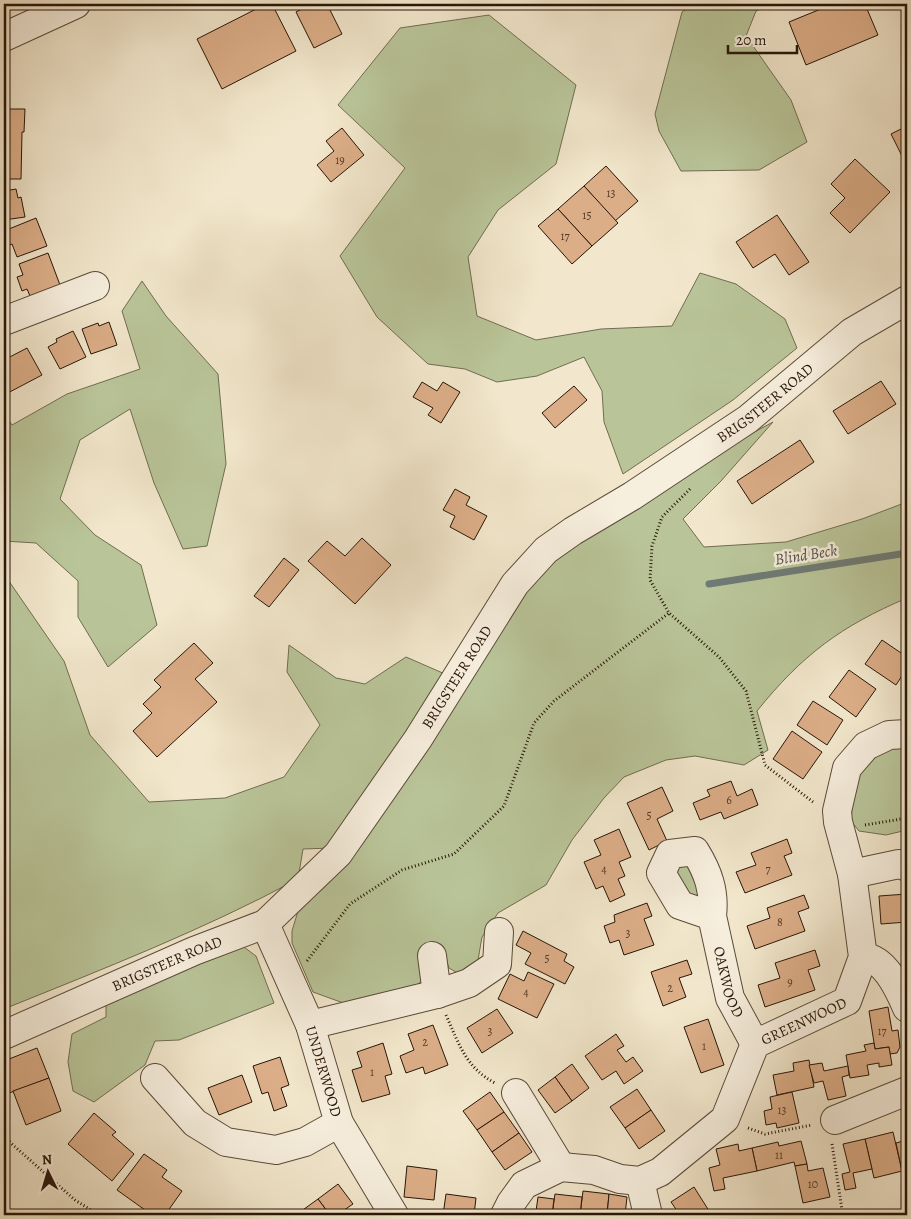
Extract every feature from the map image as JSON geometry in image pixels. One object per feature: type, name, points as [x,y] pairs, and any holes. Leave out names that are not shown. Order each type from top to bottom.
[{"type":"street","points":[[4,38],[76,4]]},
{"type":"street","points":[[8,311],[95,286]]},
{"type":"street","name":"BRIGSTEER ROAD","points":[[4,1035],[194,951],[265,924],[338,854],[418,739],[515,584],[546,550],[748,419],[852,332],[907,300]]},
{"type":"street","name":"GREENWOOD","points":[[640,1181],[660,1172],[725,1119],[755,1044],[847,1001],[863,957],[852,874],[840,823],[846,768],[866,746],[889,736],[907,734]]},
{"type":"street","points":[[852,874],[899,864],[907,867]]},
{"type":"street","name":"OAKWOOD","points":[[712,916],[730,998],[755,1044]]},
{"type":"street","name":"UNDERWOOD","points":[[265,924],[310,1025],[339,1123],[392,1215]]},
{"type":"street","points":[[310,1025],[437,994],[469,983],[497,964],[499,932]]},
{"type":"street","points":[[432,956],[437,994]]},
{"type":"street","points":[[863,957],[871,958],[880,963],[907,1008]]},
{"type":"street","points":[[155,1078],[196,1123],[226,1142],[276,1150],[305,1142],[339,1123]]},
{"type":"street","points":[[835,1120],[907,1091]]},
{"type":"street","points":[[516,1093],[561,1167]]},
{"type":"street","points":[[505,1215],[510,1203],[524,1185],[561,1167],[594,1170],[620,1179],[640,1181],[648,1215]]},
{"type":"path","points":[[696,484],[662,517],[652,546],[650,580],[669,613],[718,657],[746,691],[765,765],[840,823],[857,826],[881,824],[907,818]]},
{"type":"path","points":[[291,980],[350,904],[402,870],[454,854],[504,806],[534,724],[554,701],[669,613]]},
{"type":"path","points":[[437,994],[462,1051],[479,1075],[516,1093]]},
{"type":"path","points":[[835,1120],[830,1130],[842,1203],[840,1215]]},
{"type":"path","points":[[765,1134],[795,1128]]},
{"type":"path","points":[[4,1136],[75,1200],[99,1215]]},
{"type":"green space","points":[[693,4],[771,4],[756,11],[746,36],[791,100],[807,142],[759,170],[681,171],[659,131],[655,114],[682,12]]},
{"type":"green space","points":[[489,15],[576,85],[556,164],[498,210],[468,257],[477,316],[536,340],[601,329],[672,326],[700,273],[736,284],[785,319],[797,348],[733,400],[623,474],[604,422],[602,391],[584,357],[537,376],[497,382],[465,369],[428,364],[377,317],[340,256],[405,168],[338,105],[400,28]]},
{"type":"green space","points":[[142,281],[166,316],[218,374],[226,464],[207,546],[183,549],[154,483],[130,409],[80,440],[60,499],[95,535],[141,565],[157,625],[108,667],[78,617],[78,581],[36,543],[4,541],[4,425],[9,421],[12,425],[67,394],[140,369],[122,311]]},
{"type":"green space","points":[[773,422],[721,481],[683,519],[704,547],[786,542],[862,519],[907,502],[907,598],[842,631],[807,658],[774,691],[757,711],[768,750],[744,765],[695,756],[666,760],[624,777],[604,798],[572,840],[546,885],[498,913],[482,937],[477,966],[461,975],[449,968],[442,948],[424,979],[412,989],[346,1004],[313,992],[292,943],[292,931],[298,911],[429,745],[526,593],[557,559],[593,531],[721,450]]},
{"type":"green space","points":[[4,574],[64,661],[90,735],[149,802],[225,798],[284,777],[320,725],[287,672],[289,645],[336,678],[365,684],[406,657],[445,674],[332,848],[303,849],[298,879],[189,932],[4,1009]]},
{"type":"green space","points":[[895,747],[907,748],[907,830],[886,835],[859,831],[851,821],[854,780],[873,756]]},
{"type":"green space","points":[[689,860],[708,899],[694,901],[671,870]]},
{"type":"green space","points":[[237,942],[256,956],[274,1003],[179,1040],[155,1041],[145,1065],[94,1102],[73,1091],[68,1062],[72,1034],[106,1017],[106,997]]},
{"type":"building","points":[[266,4],[272,4],[296,51],[222,89],[197,39]]},
{"type":"building","points":[[311,4],[327,4],[342,34],[314,48],[296,12]]},
{"type":"building","points":[[833,4],[881,4],[867,9],[878,35],[806,65],[789,22]]},
{"type":"building","points":[[4,109],[25,109],[24,132],[22,132],[21,179],[4,179]]},
{"type":"building","points":[[907,126],[907,166],[891,134]]},
{"type":"building","points":[[342,128],[364,155],[331,182],[317,165],[334,151],[326,141]]},
{"type":"building","points":[[855,159],[890,192],[850,233],[830,213],[845,198],[831,184]]},
{"type":"building","points":[[606,166],[638,201],[615,221],[584,186]]},
{"type":"building","points":[[584,186],[618,223],[592,246],[558,209]]},
{"type":"building","points":[[16,189],[18,198],[21,197],[25,217],[4,220],[4,191]]},
{"type":"building","points":[[558,209],[592,246],[572,264],[538,226]]},
{"type":"building","points":[[777,215],[809,262],[789,275],[775,254],[753,268],[736,242]]},
{"type":"building","points":[[36,218],[47,246],[17,257],[12,244],[7,246],[4,231]]},
{"type":"building","points":[[48,253],[60,285],[30,296],[27,289],[22,291],[17,277],[23,275],[19,264]]},
{"type":"building","points":[[109,322],[117,345],[91,354],[82,329],[98,323],[99,326]]},
{"type":"building","points":[[73,331],[86,357],[60,369],[48,347],[57,342],[56,339]]},
{"type":"building","points":[[27,348],[42,375],[4,395],[4,360]]},
{"type":"building","points":[[881,381],[896,404],[848,434],[833,411]]},
{"type":"building","points":[[422,382],[437,391],[443,382],[460,392],[441,423],[428,415],[433,408],[413,397]]},
{"type":"building","points":[[574,386],[587,400],[555,428],[542,413]]},
{"type":"building","points":[[800,440],[814,462],[752,504],[737,481]]},
{"type":"building","points":[[455,489],[470,497],[466,505],[487,516],[474,540],[450,527],[455,516],[443,510]]},
{"type":"building","points":[[362,538],[391,565],[355,604],[308,561],[327,541],[345,556]]},
{"type":"building","points":[[284,558],[299,570],[269,607],[254,596]]},
{"type":"building","points":[[882,640],[907,657],[907,668],[896,685],[865,664]]},
{"type":"building","points":[[194,643],[213,663],[195,679],[217,702],[157,757],[133,731],[152,713],[143,704],[161,687],[154,680]]},
{"type":"building","points":[[849,670],[876,689],[856,717],[829,697]]},
{"type":"building","points":[[813,701],[843,720],[827,745],[797,725]]},
{"type":"building","points":[[792,731],[822,752],[803,779],[773,759]]},
{"type":"building","points":[[731,781],[737,796],[752,789],[758,805],[724,819],[721,812],[700,820],[693,803],[710,796],[707,790]]},
{"type":"building","points":[[662,787],[673,811],[657,819],[667,841],[649,850],[627,803]]},
{"type":"building","points":[[619,829],[631,857],[619,862],[625,876],[618,879],[625,895],[610,902],[603,886],[596,889],[584,862],[601,855],[594,840]]},
{"type":"building","points":[[787,839],[792,853],[784,856],[792,875],[745,893],[736,872],[756,865],[751,853]]},
{"type":"building","points":[[907,894],[907,922],[881,924],[879,896]]},
{"type":"building","points":[[804,895],[809,908],[798,912],[805,931],[755,949],[747,926],[770,918],[767,908]]},
{"type":"building","points":[[647,903],[652,916],[644,919],[654,945],[624,955],[619,940],[610,943],[604,926],[615,922],[614,915]]},
{"type":"building","points":[[523,931],[567,954],[564,961],[574,967],[565,984],[525,964],[531,953],[516,945]]},
{"type":"building","points":[[815,950],[820,966],[808,970],[815,990],[765,1007],[758,985],[780,978],[775,963]]},
{"type":"building","points":[[687,960],[692,974],[679,978],[686,997],[663,1006],[651,972]]},
{"type":"building","points":[[528,972],[554,984],[537,1018],[498,999],[510,974],[524,981]]},
{"type":"building","points":[[888,1007],[892,1031],[898,1030],[900,1047],[897,1053],[890,1054],[889,1047],[875,1049],[869,1011]]},
{"type":"building","points":[[497,1009],[513,1033],[482,1053],[467,1028]]},
{"type":"building","points":[[708,1019],[724,1065],[701,1073],[684,1027]]},
{"type":"building","points":[[433,1025],[448,1065],[425,1074],[423,1067],[406,1073],[400,1056],[414,1050],[408,1034]]},
{"type":"building","points":[[616,1034],[624,1046],[617,1050],[626,1062],[633,1057],[643,1071],[624,1084],[616,1071],[602,1080],[585,1056]]},
{"type":"building","points":[[383,1043],[392,1074],[385,1076],[390,1094],[362,1102],[352,1070],[362,1067],[357,1052]]},
{"type":"building","points":[[874,1043],[875,1049],[889,1047],[892,1065],[879,1067],[879,1063],[867,1065],[869,1075],[850,1078],[846,1055],[866,1051],[864,1045]]},
{"type":"building","points":[[37,1048],[49,1078],[4,1095],[4,1061]]},
{"type":"building","points":[[280,1057],[289,1085],[281,1088],[287,1106],[274,1111],[268,1092],[262,1094],[253,1066]]},
{"type":"building","points":[[809,1060],[814,1087],[777,1095],[773,1075],[794,1071],[793,1063]]},
{"type":"building","points":[[822,1063],[824,1071],[848,1066],[849,1075],[842,1077],[846,1096],[828,1100],[823,1081],[814,1083],[809,1065]]},
{"type":"building","points":[[572,1064],[589,1088],[572,1101],[555,1077]]},
{"type":"building","points":[[242,1075],[252,1102],[219,1115],[208,1088]]},
{"type":"building","points":[[555,1077],[572,1101],[555,1113],[538,1090]]},
{"type":"building","points":[[49,1078],[61,1111],[26,1125],[13,1091]]},
{"type":"building","points":[[637,1089],[651,1110],[625,1128],[610,1107]]},
{"type":"building","points":[[490,1092],[504,1112],[477,1130],[463,1111]]},
{"type":"building","points":[[792,1092],[799,1123],[777,1128],[776,1123],[766,1125],[764,1111],[772,1109],[770,1097]]},
{"type":"building","points":[[651,1110],[665,1131],[639,1149],[625,1128]]},
{"type":"building","points":[[504,1112],[519,1133],[492,1152],[477,1130]]},
{"type":"building","points":[[94,1113],[116,1132],[112,1135],[134,1154],[112,1181],[68,1144]]},
{"type":"building","points":[[893,1132],[902,1171],[874,1178],[865,1139]]},
{"type":"building","points":[[519,1133],[532,1152],[505,1170],[492,1152]]},
{"type":"building","points":[[865,1139],[872,1169],[853,1173],[856,1188],[845,1190],[842,1174],[850,1172],[843,1144]]},
{"type":"building","points":[[907,1140],[907,1170],[902,1171],[896,1143]]},
{"type":"building","points":[[801,1141],[807,1164],[795,1166],[794,1162],[757,1171],[752,1148],[778,1142],[779,1146]]},
{"type":"building","points":[[738,1144],[739,1151],[752,1148],[757,1171],[723,1178],[725,1189],[714,1191],[709,1168],[720,1165],[716,1149]]},
{"type":"building","points":[[144,1154],[167,1170],[162,1177],[182,1191],[165,1215],[152,1215],[117,1190]]},
{"type":"building","points":[[807,1164],[808,1171],[823,1168],[830,1197],[803,1203],[795,1166]]},
{"type":"building","points":[[407,1166],[437,1170],[434,1200],[404,1197]]},
{"type":"building","points":[[338,1184],[353,1204],[337,1215],[330,1215],[318,1199]]},
{"type":"building","points":[[694,1187],[711,1214],[680,1215],[671,1202]]},
{"type":"building","points":[[583,1191],[609,1194],[607,1215],[580,1215]]},
{"type":"building","points":[[446,1194],[476,1198],[474,1215],[443,1215]]},
{"type":"building","points":[[555,1194],[582,1197],[580,1215],[552,1215]]},
{"type":"building","points":[[609,1194],[627,1197],[625,1215],[607,1215]]},
{"type":"building","points":[[538,1197],[554,1199],[552,1215],[527,1215],[528,1210],[536,1211]]},
{"type":"building","points":[[318,1199],[330,1215],[303,1215],[300,1212]]},
{"type":"waterway","name":"Blind Beck","points":[[709,584],[907,553]]}]
